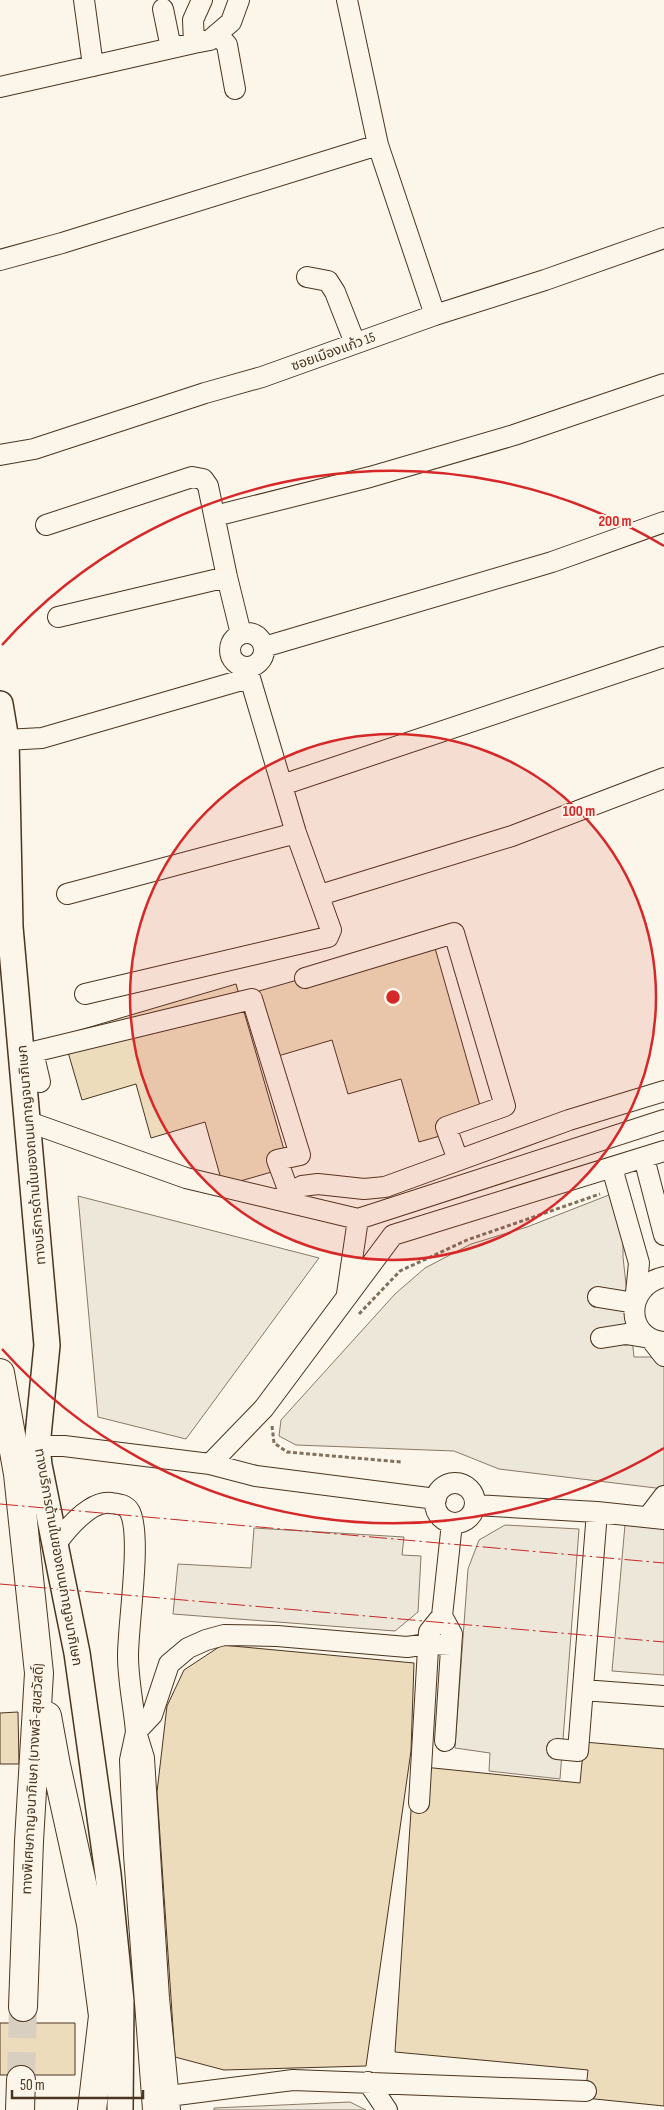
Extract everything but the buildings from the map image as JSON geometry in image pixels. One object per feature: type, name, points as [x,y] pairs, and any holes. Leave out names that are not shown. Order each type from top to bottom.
[{"type":"highway","name":"ทางพิเศษกาญจนาภิเษก (บางพลี-สุขสวัสดิ์)","points":[[0,1373],[18,1474],[40,1672],[28,1850],[23,2008]]},
{"type":"highway","points":[[40,1672],[56,1766],[91,1924],[103,2016],[92,2110]]},
{"type":"highway","points":[[20,2110],[21,2080]]},
{"type":"main road","name":"ทางบริการด้านในของถนนกาญจนาภิเษก","points":[[0,704],[6,740],[10,927],[29,1122],[47,1345],[37,1446],[39,1465],[77,1652],[108,1874],[121,2001],[120,2110]]},
{"type":"street","points":[[84,0],[93,66]]},
{"type":"street","points":[[194,43],[193,20],[202,0]]},
{"type":"street","points":[[0,87],[210,40],[231,22],[239,0]]},
{"type":"street","points":[[347,0],[378,145],[435,315]]},
{"type":"street","points":[[162,9],[170,48]]},
{"type":"street","points":[[218,34],[227,46],[235,89]]},
{"type":"street","points":[[0,260],[62,243],[378,145]]},
{"type":"street","name":"ซอยเมืองแก้ว 15","points":[[0,455],[34,449],[204,393],[262,377],[435,315],[545,280],[664,238]]},
{"type":"street","points":[[307,277],[328,281],[335,292],[355,343]]},
{"type":"street","points":[[215,516],[370,477],[514,435],[664,384]]},
{"type":"street","points":[[46,525],[192,477],[203,479],[208,486],[241,634]]},
{"type":"street","points":[[264,647],[552,562],[664,522]]},
{"type":"street","points":[[58,617],[227,577]]},
{"type":"street","points":[[6,740],[42,738],[248,673],[260,661],[264,654],[264,647],[261,640],[255,635],[241,634],[234,638],[230,645],[230,653],[233,660],[248,673],[296,834],[331,930],[328,937],[85,994]]},
{"type":"street","points":[[282,785],[664,657]]},
{"type":"street","points":[[320,896],[512,836],[664,778]]},
{"type":"street","points":[[67,894],[296,834]]},
{"type":"street","points":[[305,978],[454,933],[505,1106],[446,1127],[458,1160]]},
{"type":"street","points":[[40,1082],[33,1052],[252,999],[300,1155],[277,1160],[283,1196]]},
{"type":"street","points":[[283,1196],[302,1186],[318,1184],[364,1188],[384,1187],[568,1120],[664,1091]]},
{"type":"street","points":[[568,1120],[578,1149]]},
{"type":"street","points":[[29,1122],[186,1178],[283,1196],[358,1219],[664,1120]]},
{"type":"street","points":[[210,1464],[264,1408],[393,1235],[664,1151]]},
{"type":"street","points":[[644,1158],[664,1236]]},
{"type":"street","points":[[612,1168],[639,1263],[634,1313],[642,1331],[657,1340],[664,1356]]},
{"type":"street","points":[[386,1211],[383,1218],[384,1225],[393,1235]]},
{"type":"street","points":[[346,1297],[358,1219]]},
{"type":"street","points":[[635,1303],[645,1285],[664,1277]]},
{"type":"street","points":[[598,1297],[635,1303]]},
{"type":"street","points":[[601,1338],[626,1334],[657,1340]]},
{"type":"street","points":[[37,1446],[64,1446],[210,1464],[256,1476],[436,1499]]},
{"type":"street","points":[[461,1484],[472,1492],[475,1504],[470,1516],[459,1523],[452,1523],[441,1517],[436,1506],[436,1499],[443,1488],[448,1485],[461,1484]]},
{"type":"street","points":[[475,1504],[656,1518],[664,1496]]},
{"type":"street","points":[[55,1545],[73,1521],[90,1509],[106,1502],[122,1504],[129,1510],[134,1527],[134,1548],[128,1657],[136,1732],[144,1758],[159,1998],[161,2102],[293,2080],[586,2091]]},
{"type":"street","points":[[557,1749],[578,1751],[597,1512]]},
{"type":"street","points":[[419,1803],[429,1632],[442,1616],[452,1523]]},
{"type":"street","points":[[442,1616],[452,1634],[445,1741]]},
{"type":"street","points":[[136,1732],[152,1715],[170,1664],[188,1648],[224,1635],[277,1636],[407,1647],[428,1644],[451,1645]]},
{"type":"street","points":[[583,1690],[664,1696]]},
{"type":"street","points":[[368,2082],[387,2110]]},
{"type":"path","points":[[356,1318],[400,1271],[467,1240],[606,1192]]},
{"type":"path","points":[[271,1424],[274,1444],[287,1452],[401,1462]]},
{"type":"shaded area","points":[[614,1193],[623,1223],[623,1257],[634,1357],[664,1357],[664,1489],[499,1469],[454,1451],[296,1445],[279,1436],[281,1420],[395,1294],[425,1268],[471,1244],[527,1227]]},
{"type":"shaded area","points":[[78,1196],[319,1258],[186,1439],[98,1417]]},
{"type":"shaded area","points":[[505,1525],[579,1529],[560,1779],[489,1771],[490,1753],[455,1748],[468,1569],[479,1540]]},
{"type":"shaded area","points":[[625,1525],[664,1529],[664,1675],[612,1671]]},
{"type":"shaded area","points":[[254,1528],[404,1537],[402,1555],[421,1556],[418,1612],[395,1631],[173,1614],[178,1564],[251,1568]]},
{"type":"shaded area","points":[[350,2102],[366,2110],[214,2110],[214,2108]]},
{"type":"tunnel","points":[[21,2080],[23,2007]]},
{"type":"power","points":[[0,1504],[664,1563]]},
{"type":"power","points":[[0,1584],[664,1642]]}]
